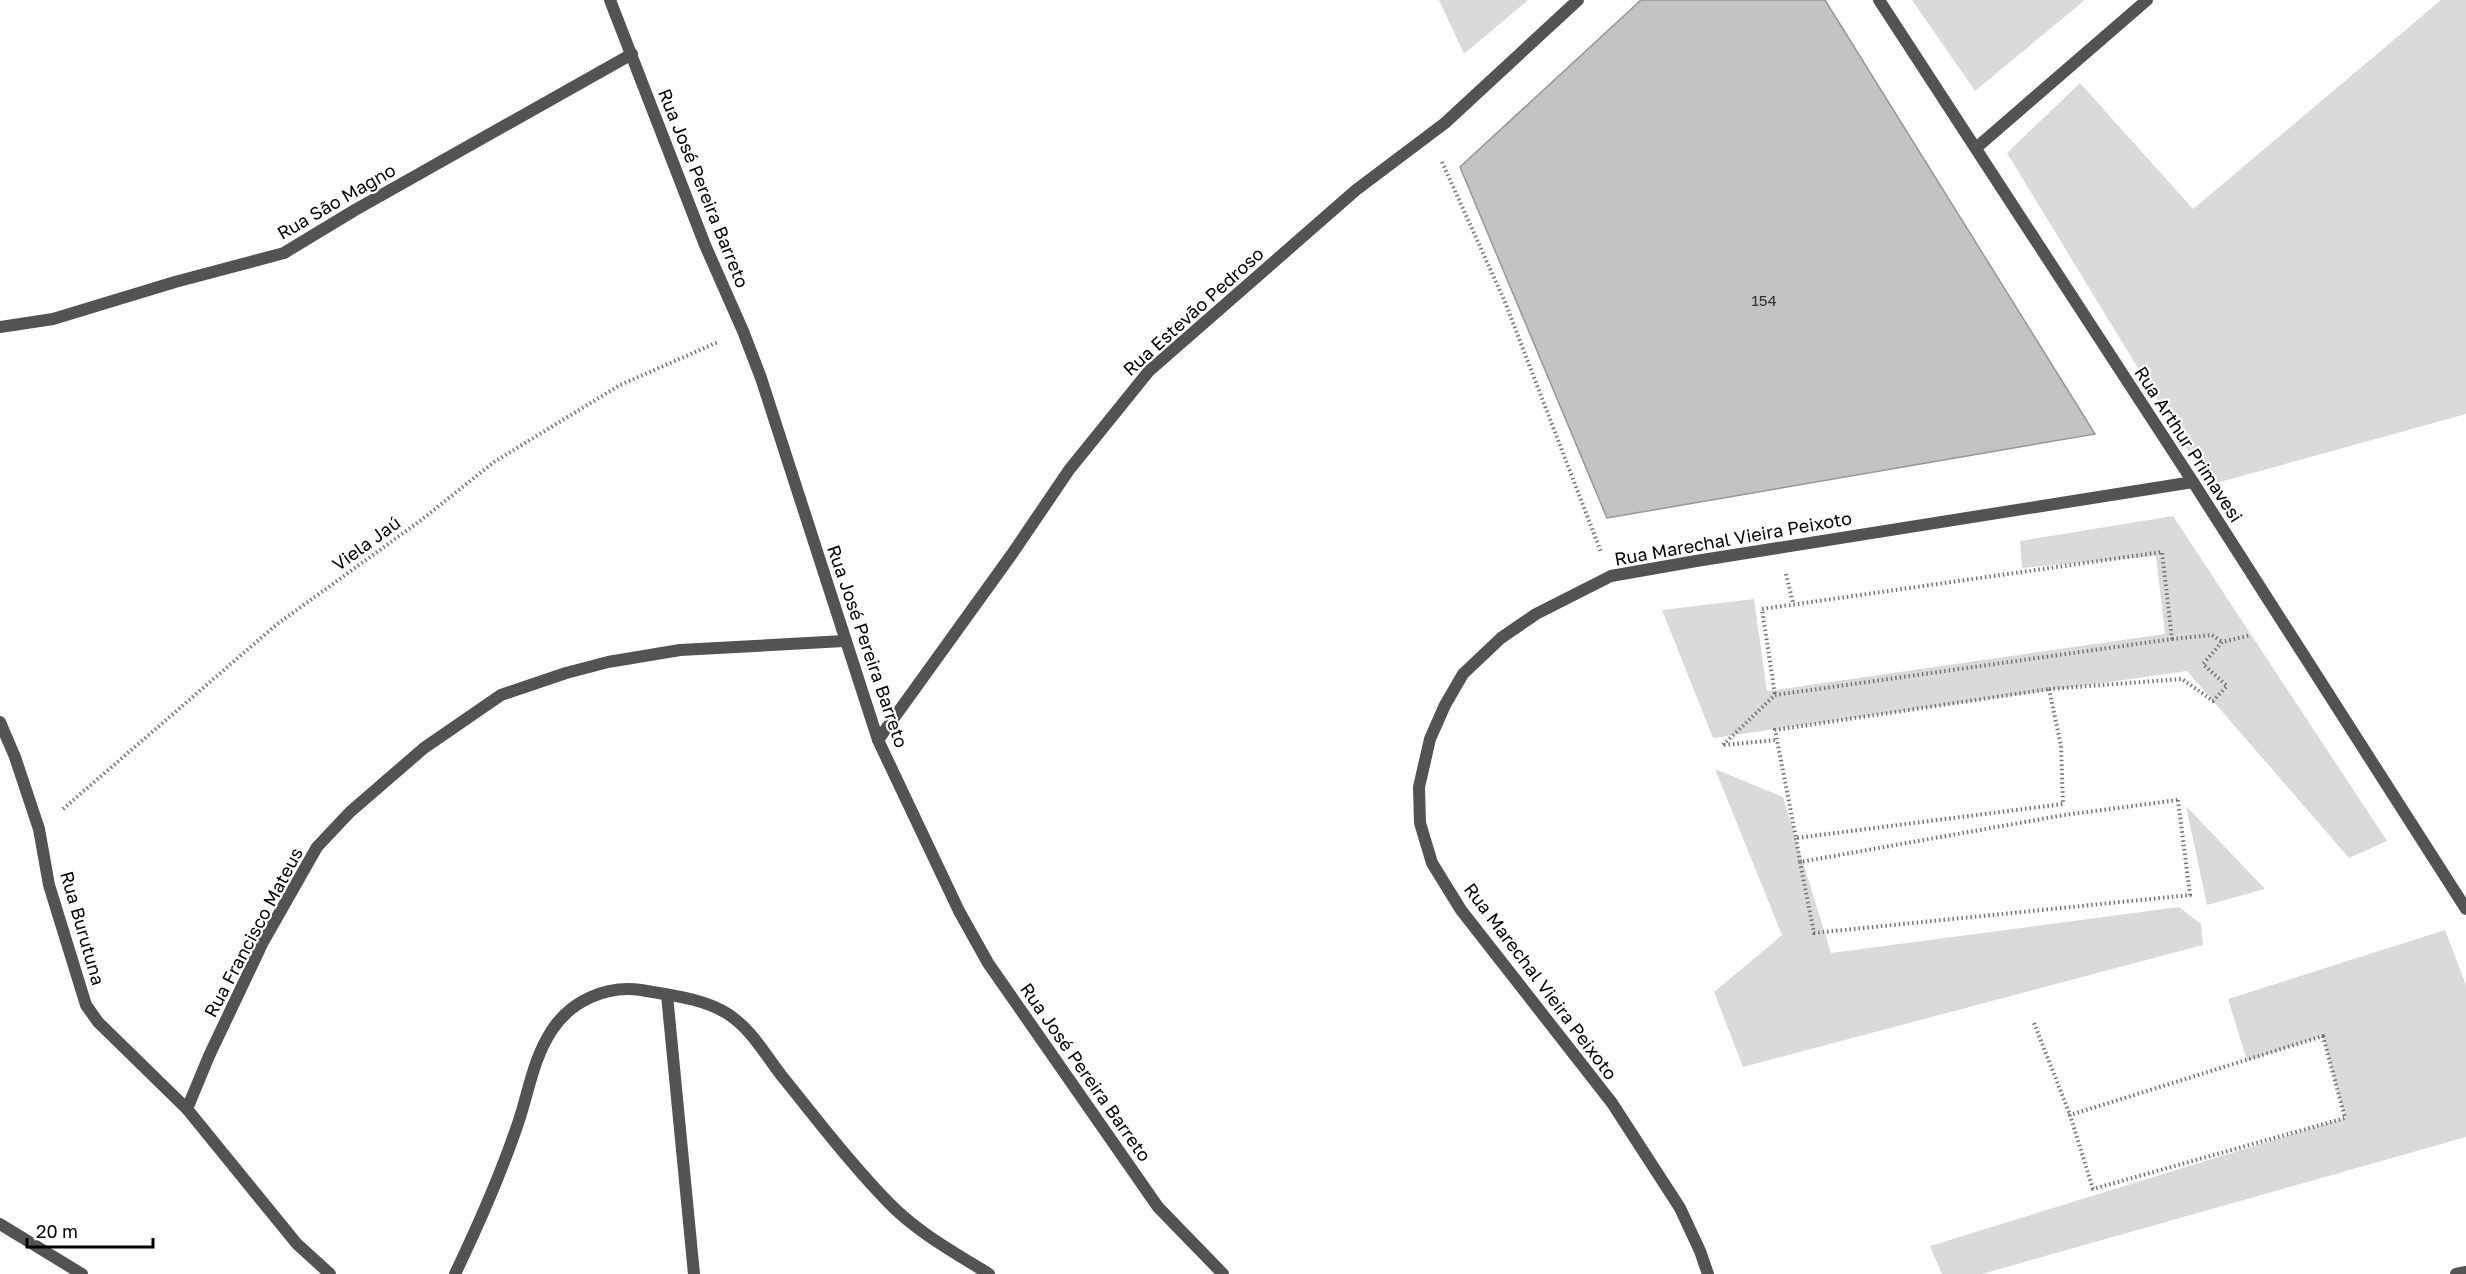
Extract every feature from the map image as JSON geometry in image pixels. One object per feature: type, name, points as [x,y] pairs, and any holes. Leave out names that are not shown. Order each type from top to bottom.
[{"type":"street","name":"Rua José Pereira Barreto","points":[[610,0],[705,245],[743,331],[772,411],[844,641],[878,740],[959,911],[988,963],[1158,1207],[1223,1274]]},
{"type":"street","name":"Rua Estevão Pedroso","points":[[878,740],[1012,554],[1069,470],[1149,371],[1356,190],[1445,123],[1578,0]]},
{"type":"street","name":"Rua Arthur Primavesi","points":[[1879,0],[2193,482],[2466,909]]},
{"type":"street","points":[[1976,148],[2147,0]]},
{"type":"street","name":"Rua São Magno","points":[[0,327],[53,319],[175,282],[284,253],[365,204],[632,54]]},
{"type":"street","name":"Rua Marechal Vieira Peixoto","points":[[1708,1274],[1680,1208],[1612,1103],[1461,910],[1432,863],[1420,823],[1419,787],[1430,739],[1445,705],[1463,674],[1509,632],[1536,615],[1611,576],[2193,482]]},
{"type":"street","name":"Rua Francisco Mateus","points":[[187,1109],[209,1056],[263,942],[317,847],[351,812],[424,748],[501,695],[566,673],[608,662],[680,650],[844,641]]},
{"type":"street","name":"Rua Burutuna","points":[[0,722],[15,757],[39,829],[50,885],[86,1005],[98,1022],[187,1109]]},
{"type":"street","points":[[455,1274],[483,1216],[512,1140],[533,1069],[556,1025],[566,1012],[596,994],[624,988],[697,1001],[727,1014],[755,1037],[814,1115],[891,1204],[939,1243],[989,1274]]},
{"type":"street","points":[[667,995],[694,1274]]},
{"type":"street","points":[[187,1109],[297,1245],[330,1274]]},
{"type":"street","points":[[0,1224],[82,1274]]},
{"type":"street","points":[[2456,1274],[2466,1272]]},
{"type":"path","points":[[1430,134],[1505,302],[1611,576]]},
{"type":"path","name":"Viela Jaú","points":[[39,829],[276,625],[420,521],[494,462],[620,385],[743,331]]},
{"type":"path","points":[[1775,695],[1762,609],[1793,603],[2162,552],[2172,639]]},
{"type":"path","points":[[1777,740],[1723,745],[1775,695],[2172,639],[2212,635],[2222,642]]},
{"type":"path","points":[[1800,862],[2064,815],[2178,800],[2190,895],[1814,933],[1800,862],[1777,740],[1774,730],[2049,689],[2182,679],[2213,701],[2227,686],[2203,664],[2222,642],[2251,635]]},
{"type":"path","points":[[2049,689],[2061,746],[2064,815]]},
{"type":"path","points":[[1796,838],[2063,804]]},
{"type":"path","points":[[2034,1023],[2070,1115],[2093,1189],[2345,1118],[2323,1036],[2070,1115]]},
{"type":"shaded area","points":[[1439,0],[1528,0],[1464,54]]},
{"type":"shaded area","points":[[1912,0],[2085,0],[1975,91]]},
{"type":"shaded area","points":[[2441,0],[2466,0],[2466,414],[2209,485],[2007,153],[2080,83],[2193,209]]},
{"type":"shaded area","points":[[2173,516],[2387,841],[2349,858],[2187,671],[1713,738],[1662,610],[1754,599],[1767,691],[2165,634],[2156,556],[2022,568],[2020,541]]},
{"type":"shaded area","points":[[1715,769],[1783,797],[1831,953],[2179,907],[2201,924],[2203,945],[1743,1067],[1714,992],[1782,935]]},
{"type":"shaded area","points":[[2186,806],[2265,889],[2207,905]]},
{"type":"shaded area","points":[[2445,930],[2466,985],[2466,1137],[1982,1274],[1942,1274],[1930,1246],[2345,1118],[2323,1036],[2247,1061],[2228,999]]},
{"type":"building","points":[[1641,0],[1825,0],[2095,434],[1607,518],[1460,167]]}]
